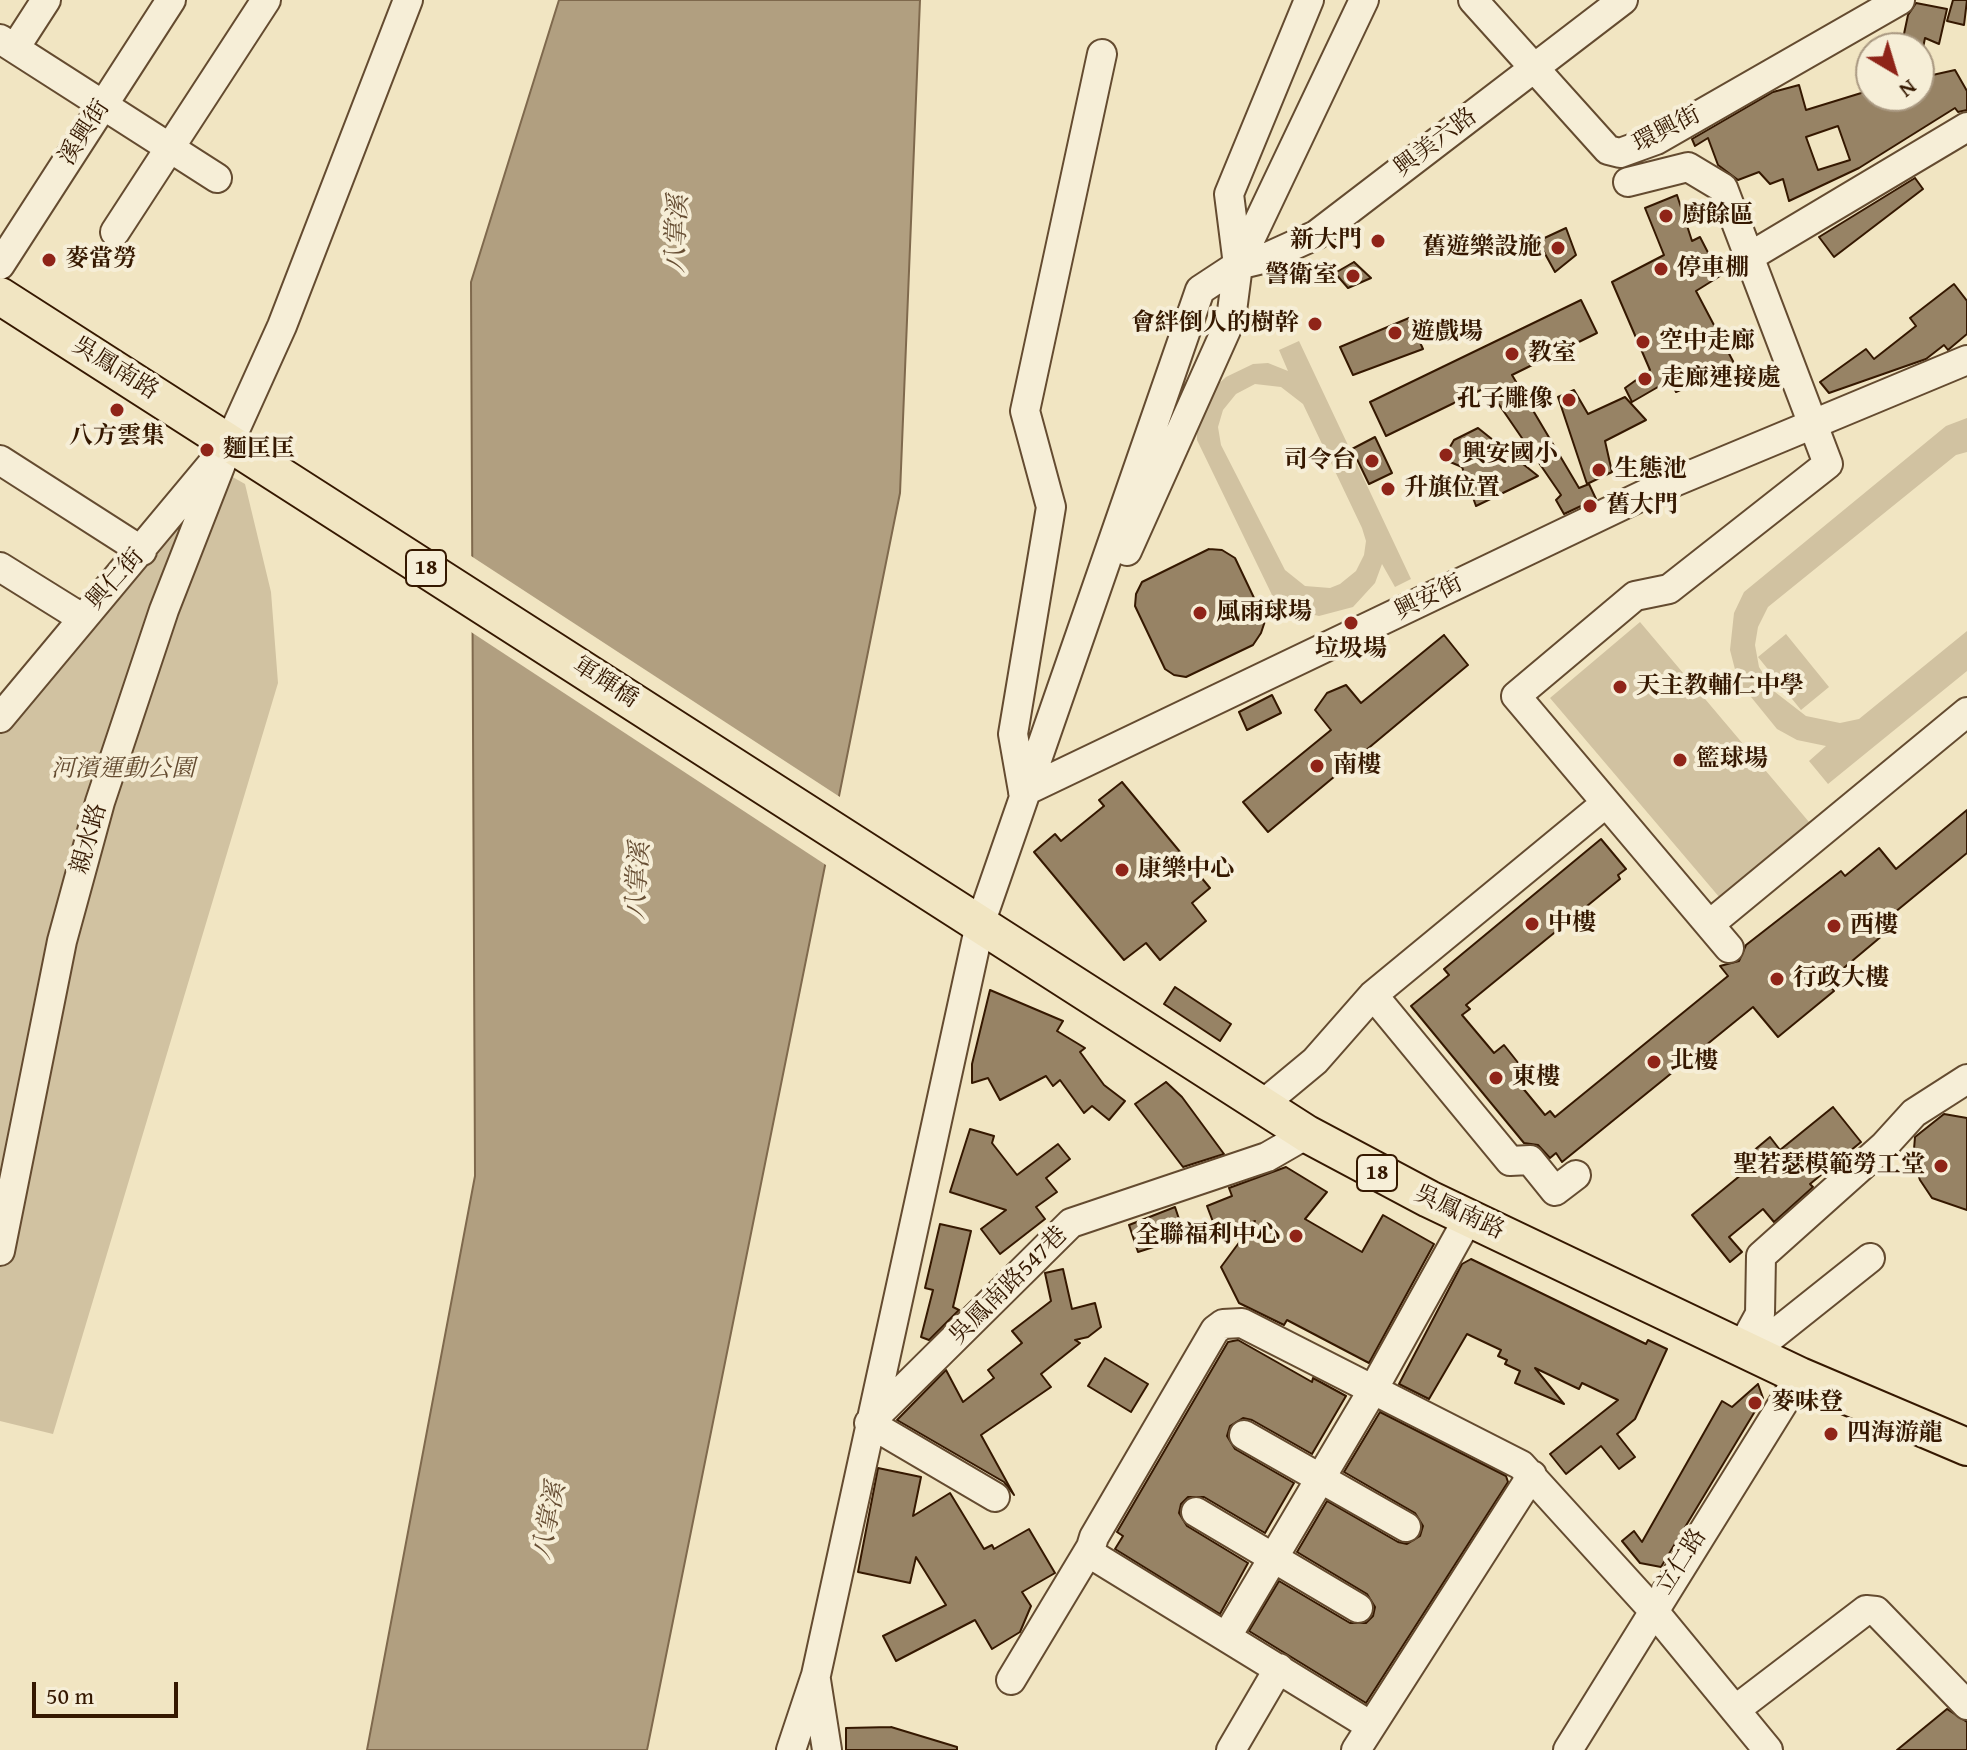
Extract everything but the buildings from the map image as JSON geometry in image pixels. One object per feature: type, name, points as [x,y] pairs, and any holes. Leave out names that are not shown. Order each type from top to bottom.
[{"type":"main road","name":"吳鳳南路","points":[[0,296],[230,441]]},
{"type":"main road","name":"軍輝橋","points":[[230,441],[980,924]]},
{"type":"main road","name":"吳鳳南路","points":[[980,924],[1307,1134],[1380,1175],[1800,1376],[1967,1447]]},
{"type":"street","points":[[46,0],[8,43],[217,178]]},
{"type":"street","name":"溪興街","points":[[0,265],[171,0]]},
{"type":"street","points":[[115,232],[266,0]]},
{"type":"street","points":[[230,441],[282,326],[408,0]]},
{"type":"street","points":[[791,1750],[816,1675],[980,924],[1023,792],[1051,719],[1231,319],[1238,265],[1229,194],[1309,0]]},
{"type":"street","points":[[1238,265],[1364,0]]},
{"type":"street","name":"環興街","points":[[1473,0],[1608,150],[1620,153],[1656,140],[1900,0]]},
{"type":"street","name":"興美六路","points":[[1051,719],[1200,290],[1238,265],[1263,259],[1316,235],[1623,0]]},
{"type":"street","points":[[1023,792],[1013,734],[1051,507],[1025,411],[1102,54]]},
{"type":"street","points":[[1749,257],[1967,127]]},
{"type":"street","points":[[1628,182],[1688,167],[1723,188],[1828,464],[1669,589],[1635,596],[1516,696],[1729,948]]},
{"type":"street","name":"興安街","points":[[1023,792],[1650,492],[1967,360]]},
{"type":"street","name":"興仁街","points":[[6,700],[142,551],[230,441]]},
{"type":"street","name":"親水路","points":[[0,1251],[62,941],[100,802],[164,610],[230,441]]},
{"type":"street","points":[[0,460],[142,551]]},
{"type":"street","points":[[0,567],[82,618]]},
{"type":"street","points":[[1710,924],[1967,712]]},
{"type":"street","points":[[1262,1105],[1315,1061],[1373,995],[1606,803]]},
{"type":"street","points":[[1373,995],[1510,1161],[1530,1160],[1555,1191],[1576,1175]]},
{"type":"street","points":[[1747,1349],[1760,1314],[1761,1256],[1884,1146],[1914,1113],[1967,1079]]},
{"type":"street","name":"吳鳳南路547巷","points":[[869,1423],[1071,1223],[1267,1157],[1307,1134]]},
{"type":"street","points":[[1227,1636],[1374,1388],[1469,1217]]},
{"type":"street","points":[[1747,1349],[1870,1258]]},
{"type":"street","points":[[1011,1680],[1207,1344],[1223,1324],[1242,1323],[1521,1465],[1652,1609],[1735,1710],[1762,1748]]},
{"type":"street","name":"立仁路","points":[[1568,1750],[1652,1609],[1800,1376]]},
{"type":"street","points":[[869,1423],[995,1497]]},
{"type":"street","points":[[1244,1435],[1406,1527]]},
{"type":"street","points":[[1091,1547],[1102,1563],[1279,1668],[1364,1738],[1532,1475]]},
{"type":"street","points":[[1196,1512],[1358,1608]]},
{"type":"street","points":[[1735,1710],[1866,1610],[1876,1611],[1967,1705]]},
{"type":"street","points":[[1231,1750],[1279,1668]]},
{"type":"street","points":[[816,1675],[827,1750]]},
{"type":"green space","points":[[1299,341],[1411,579],[1395,587],[1382,564],[1375,583],[1353,607],[1319,616],[1285,608],[1272,595],[1197,440],[1197,429],[1214,388],[1226,377],[1253,364],[1268,363],[1288,371],[1279,350]],"holes":[[[1255,384],[1281,387],[1303,404],[1366,541],[1364,555],[1356,571],[1330,588],[1305,586],[1285,570],[1221,445],[1218,427],[1223,410],[1236,394]]]},
{"type":"green space","points":[[1967,418],[1967,452],[1956,455],[1768,607],[1758,627],[1755,645],[1759,667],[1775,692],[1806,716],[1840,723],[1859,719],[1967,631],[1967,671],[1828,784],[1809,761],[1826,746],[1797,740],[1777,729],[1738,681],[1730,650],[1734,613],[1744,592],[1946,426]]},
{"type":"green space","name":"河濱運動公園","points":[[215,467],[245,484],[271,592],[278,683],[53,1434],[0,1421],[0,725]]},
{"type":"green space","name":"籃球場","points":[[1640,622],[1809,822],[1720,898],[1550,698]]},
{"type":"green space","points":[[1786,634],[1829,687],[1801,710],[1758,657]]},
{"type":"water","name":"八掌溪","points":[[559,0],[920,0],[900,493],[647,1750],[367,1750],[475,1176],[471,282]]},
{"type":"pier","points":[[468,554],[843,799],[829,867],[468,630]]},
{"type":"place","name":"廚餘區","points":[[1666,216]]},
{"type":"place","name":"新大門","points":[[1378,241]]},
{"type":"place","name":"舊遊樂設施","points":[[1558,248]]},
{"type":"place","name":"麥當勞","points":[[49,260]]},
{"type":"place","name":"停車棚","points":[[1661,269]]},
{"type":"place","name":"警衛室","points":[[1353,276]]},
{"type":"place","name":"會絆倒人的樹幹","points":[[1315,324]]},
{"type":"place","name":"遊戲場","points":[[1395,333]]},
{"type":"place","name":"空中走廊","points":[[1643,342]]},
{"type":"place","name":"教室","points":[[1512,354]]},
{"type":"place","name":"走廊連接處","points":[[1645,379]]},
{"type":"place","name":"孔子雕像","points":[[1569,400]]},
{"type":"place","name":"八方雲集","points":[[117,410]]},
{"type":"place","name":"麵匡匡","points":[[207,450]]},
{"type":"place","name":"興安國小","points":[[1446,455]]},
{"type":"place","name":"司令台","points":[[1372,461]]},
{"type":"place","name":"生態池","points":[[1599,470]]},
{"type":"place","name":"升旗位置","points":[[1388,489]]},
{"type":"place","name":"舊大門","points":[[1590,506]]},
{"type":"place","name":"風雨球場","points":[[1200,613]]},
{"type":"place","name":"垃圾場","points":[[1351,623]]},
{"type":"place","name":"天主教輔仁中學","points":[[1620,687]]},
{"type":"place","name":"籃球場","points":[[1680,760]]},
{"type":"place","name":"南樓","points":[[1317,766]]},
{"type":"place","name":"康樂中心","points":[[1122,870]]},
{"type":"place","name":"中樓","points":[[1532,924]]},
{"type":"place","name":"西樓","points":[[1834,926]]},
{"type":"place","name":"行政大樓","points":[[1777,979]]},
{"type":"place","name":"北樓","points":[[1654,1062]]},
{"type":"place","name":"東樓","points":[[1496,1078]]},
{"type":"place","name":"聖若瑟模範勞工堂","points":[[1941,1166]]},
{"type":"place","name":"全聯福利中心","points":[[1296,1236]]},
{"type":"place","name":"麥味登","points":[[1755,1403]]},
{"type":"place","name":"四海游龍","points":[[1831,1434]]}]
